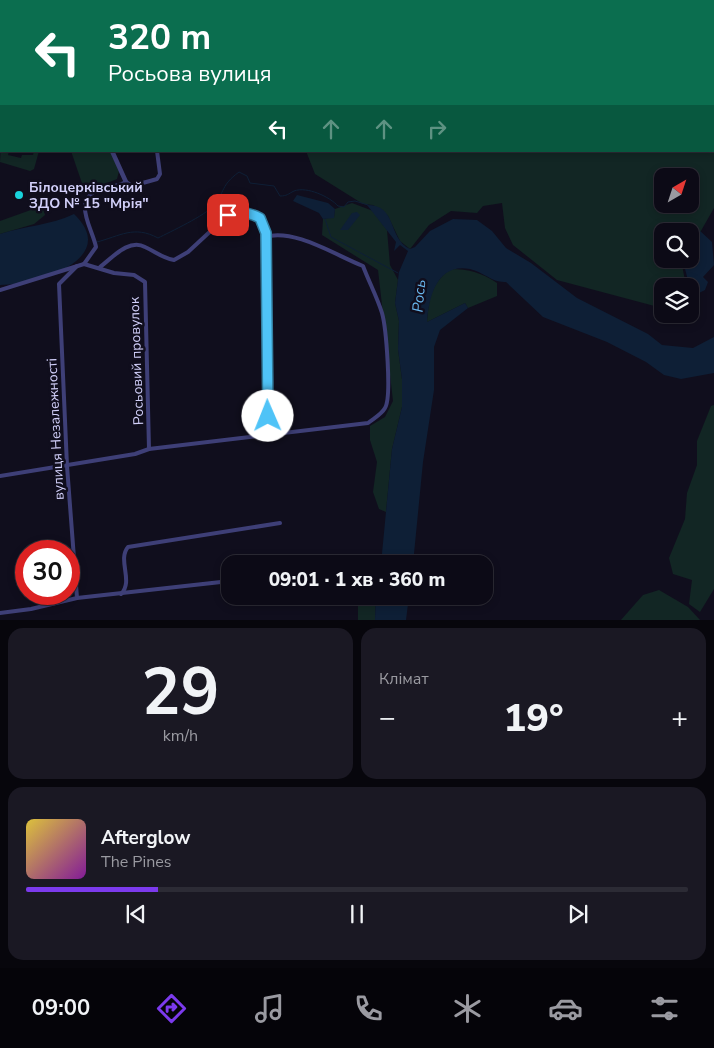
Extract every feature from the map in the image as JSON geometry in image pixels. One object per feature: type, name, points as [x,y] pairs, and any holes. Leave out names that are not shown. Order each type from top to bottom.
[{"type":"street","points":[[112,152],[126,182],[132,186],[157,179],[160,174],[157,152]]},
{"type":"street","points":[[0,290],[84,264],[93,253],[95,243],[84,206],[98,190],[126,182]]},
{"type":"street","points":[[100,267],[130,246],[143,245],[158,256],[174,260],[188,252],[233,213],[245,212],[260,218],[265,237],[268,436]]},
{"type":"street","points":[[0,476],[135,454],[149,449],[368,423],[379,416],[386,407],[389,390],[382,314],[363,266],[290,236],[277,233],[265,237]]},
{"type":"street","name":"Росьовий провулок","points":[[84,264],[100,267],[114,273],[134,275],[145,282],[149,449]]},
{"type":"street","name":"вулиця Незалежності","points":[[72,540],[66,466],[59,284],[77,266]]},
{"type":"street","points":[[121,594],[126,586],[124,553],[128,547],[280,524]]},
{"type":"street","points":[[80,598],[221,582]]},
{"type":"street","points":[[0,613],[47,605]]},
{"type":"green space","points":[[1,152],[9,152],[8,155],[21,158],[22,155],[33,155],[34,152],[39,152],[34,169],[30,171],[0,162]]},
{"type":"green space","points":[[71,152],[110,152],[119,171],[117,179],[85,192]]},
{"type":"green space","points":[[306,152],[714,152],[714,208],[699,234],[699,223],[654,223],[654,268],[683,268],[684,278],[654,278],[654,306],[557,280],[513,245],[505,228],[502,203],[483,206],[477,213],[451,211],[429,225],[410,249],[400,241],[388,216],[373,205],[363,204],[315,174]]},
{"type":"green space","points":[[352,203],[373,211],[387,230],[390,265],[398,280],[395,303],[399,321],[398,349],[402,379],[402,407],[392,449],[386,512],[379,509],[373,492],[377,462],[370,440],[370,426],[385,417],[393,401],[378,270],[322,235],[323,219],[334,217],[335,209]]},
{"type":"green space","points":[[42,206],[45,215],[34,224],[0,234],[0,221]]},
{"type":"green space","points":[[451,269],[475,272],[497,283],[497,296],[468,308],[465,303],[427,322],[432,292],[439,280]]},
{"type":"green space","points":[[714,405],[714,589],[700,612],[689,604],[692,580],[673,574],[669,558],[685,519],[687,493],[697,465],[697,441],[711,406]]},
{"type":"green space","points":[[659,590],[688,607],[700,620],[621,620],[643,595]]},
{"type":"green space","points":[[358,605],[376,605],[375,620],[358,620]]},
{"type":"water","points":[[297,195],[328,203],[335,209],[334,218],[323,219],[319,213],[293,201]]},
{"type":"water","name":"Рось","points":[[367,205],[377,206],[384,210],[398,237],[410,249],[415,247],[430,231],[453,219],[477,220],[492,231],[506,248],[531,263],[577,298],[648,334],[662,345],[693,348],[714,337],[714,373],[681,379],[664,375],[646,362],[607,342],[543,317],[506,282],[496,281],[470,269],[459,268],[450,271],[442,276],[433,292],[427,322],[465,303],[468,308],[440,330],[434,347],[434,390],[423,462],[414,555],[382,555],[392,449],[402,407],[402,379],[398,349],[399,321],[395,303],[399,272],[408,251],[400,245],[394,251],[396,242]]},
{"type":"water","points":[[357,212],[360,215],[348,230],[340,230],[352,213]]},
{"type":"water","points":[[74,214],[86,230],[87,244],[81,257],[68,267],[51,275],[15,284],[0,285],[0,234],[56,221]]},
{"type":"water","points":[[699,230],[712,242],[714,265],[703,277],[708,282],[705,290],[699,293],[699,278],[687,278],[685,268],[699,268]]},
{"type":"water","points":[[376,605],[408,605],[406,620],[375,620]]},
{"type":"waterway","points":[[97,242],[134,232],[142,232],[158,238],[209,210],[229,181],[239,172],[247,176],[250,183],[274,186],[280,196],[294,191],[305,190],[324,196],[338,206],[344,207],[348,202],[355,201],[368,205]]},
{"type":"waterway","points":[[325,219],[331,237],[398,273]]},
{"type":"place","name":"Білоцерківський ЗДО № 15 \"Мрія\"","points":[[19,195]]},
{"type":"route","points":[[228,215],[245,212],[254,214],[260,218],[266,233],[268,416]]}]
